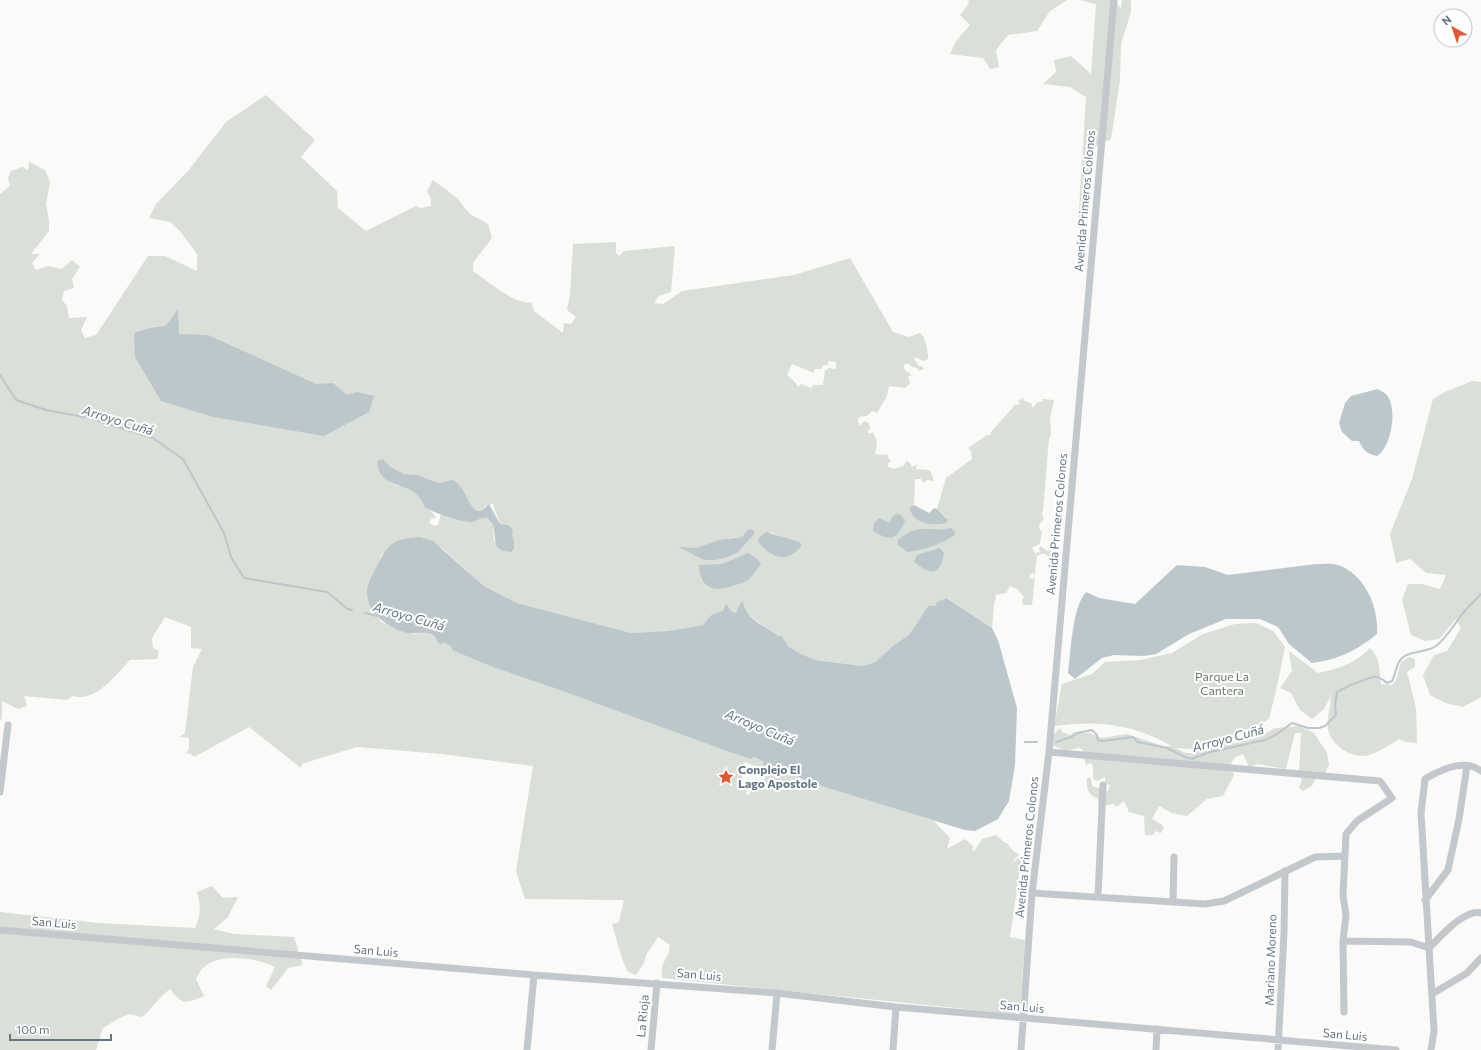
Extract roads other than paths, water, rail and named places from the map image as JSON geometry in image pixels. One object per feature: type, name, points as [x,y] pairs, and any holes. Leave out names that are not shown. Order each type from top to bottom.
[{"type":"street","name":"Avenida Primeros Colonos","points":[[1021,1050],[1032,893],[1049,752],[1114,0]]},
{"type":"street","points":[[0,792],[8,725]]},
{"type":"street","points":[[1049,752],[1380,781],[1392,798],[1357,821],[1346,834],[1343,895],[1346,930],[1343,941],[1344,1012]]},
{"type":"street","points":[[1426,900],[1448,870],[1459,819],[1467,766]]},
{"type":"street","points":[[1431,1050],[1434,1031],[1421,813],[1422,785],[1425,778],[1450,767],[1467,766],[1481,771]]},
{"type":"street","points":[[1098,897],[1103,785]]},
{"type":"street","points":[[1032,893],[1205,904],[1224,901],[1315,857],[1345,856]]},
{"type":"street","points":[[1173,902],[1174,857]]},
{"type":"street","name":"Mariano Moreno","points":[[1278,1050],[1285,871]]},
{"type":"street","points":[[1429,948],[1466,914],[1477,912],[1481,913]]},
{"type":"street","name":"San Luis","points":[[0,930],[534,975],[777,993],[896,1007],[1396,1050]]},
{"type":"street","points":[[1343,941],[1411,942],[1429,948]]},
{"type":"street","points":[[1432,994],[1467,973],[1481,958]]},
{"type":"street","points":[[527,1050],[534,975]]},
{"type":"street","name":"La Rioja","points":[[651,1050],[657,983]]},
{"type":"street","points":[[772,1050],[777,993]]},
{"type":"street","points":[[893,1050],[896,1007]]},
{"type":"street","points":[[1156,1050],[1158,1029]]},
{"type":"water","points":[[178,309],[179,334],[208,335],[316,384],[333,383],[347,395],[357,392],[374,396],[369,412],[324,436],[213,417],[161,401],[135,357],[134,333],[150,328],[166,326]]},
{"type":"water","points":[[1378,389],[1386,394],[1390,400],[1392,408],[1392,426],[1390,436],[1386,444],[1377,456],[1366,451],[1359,441],[1352,441],[1342,432],[1339,423],[1345,403],[1351,396]]},
{"type":"water","points":[[383,459],[391,467],[404,474],[418,475],[438,483],[453,480],[461,487],[470,503],[477,511],[481,511],[489,504],[500,524],[508,525],[513,530],[512,535],[514,549],[511,552],[505,551],[498,547],[496,544],[493,526],[487,518],[468,522],[448,517],[425,508],[420,498],[414,492],[384,478],[377,461]]},
{"type":"water","points":[[914,505],[929,513],[934,508],[937,509],[948,520],[946,523],[935,524],[919,521],[914,518],[909,508]]},
{"type":"water","points":[[897,514],[901,515],[905,521],[896,535],[889,538],[879,535],[873,531],[874,523],[879,518],[889,523],[893,516]]},
{"type":"water","points":[[951,528],[955,532],[955,535],[932,546],[907,552],[898,545],[898,540],[912,531]]},
{"type":"water","points":[[748,529],[755,531],[754,534],[738,552],[728,557],[715,560],[704,560],[679,547],[696,548],[719,540],[742,537]]},
{"type":"water","points":[[766,532],[800,542],[802,545],[791,555],[780,557],[769,552],[759,543],[758,539]]},
{"type":"water","points":[[420,537],[433,541],[484,586],[517,603],[631,633],[667,631],[703,625],[711,615],[723,611],[726,604],[732,612],[736,613],[743,601],[747,613],[756,622],[778,636],[782,636],[788,646],[797,652],[815,660],[863,666],[875,662],[894,645],[909,635],[928,606],[935,606],[937,602],[947,598],[992,628],[998,640],[1017,708],[1015,765],[1009,801],[998,819],[975,831],[965,830],[825,787],[784,771],[763,765],[764,762],[754,757],[751,759],[732,753],[498,669],[452,650],[452,647],[443,642],[441,645],[431,634],[407,633],[393,628],[380,619],[371,607],[368,600],[368,585],[378,564],[390,546],[404,539]]},
{"type":"water","points":[[940,548],[944,553],[940,566],[937,570],[930,571],[914,562],[917,555]]},
{"type":"water","points":[[748,553],[757,559],[761,564],[746,582],[721,589],[715,589],[706,584],[702,579],[699,565],[722,564]]},
{"type":"water","points":[[1316,564],[1336,564],[1348,569],[1363,584],[1373,603],[1376,614],[1377,634],[1362,645],[1339,657],[1312,663],[1289,644],[1278,627],[1260,619],[1226,619],[1189,634],[1156,654],[1144,656],[1114,655],[1102,658],[1075,679],[1068,673],[1075,619],[1081,599],[1086,592],[1099,598],[1135,604],[1177,565],[1205,567],[1228,575]]},
{"type":"waterway","name":"Arroyo Cuñá","points":[[0,375],[16,400],[46,410],[89,418],[153,438],[183,459],[224,533],[231,557],[244,578],[327,592],[348,609],[352,610]]},
{"type":"waterway","name":"Arroyo Cuñá","points":[[1056,742],[1071,737],[1077,733],[1092,730],[1097,735],[1098,740],[1103,741],[1133,737],[1138,742],[1167,748],[1192,759],[1210,752],[1265,740],[1277,734],[1292,723],[1308,728],[1319,728],[1325,726],[1336,715],[1335,705],[1337,692],[1368,678],[1376,677],[1387,683],[1392,681],[1401,659],[1405,656],[1426,650],[1440,643],[1464,611],[1481,594]]},
{"type":"waterway","name":"Arroyo Cuñá","points":[[365,613],[377,616]]},
{"type":"waterway","name":"Arroyo Cuñá","points":[[1025,742],[1037,742]]},
{"type":"place","name":"Conplejo El Lago Apostole","points":[[726,777]]},
{"type":"park label","name":"Parque La Cantera","points":[[1222,684]]}]
